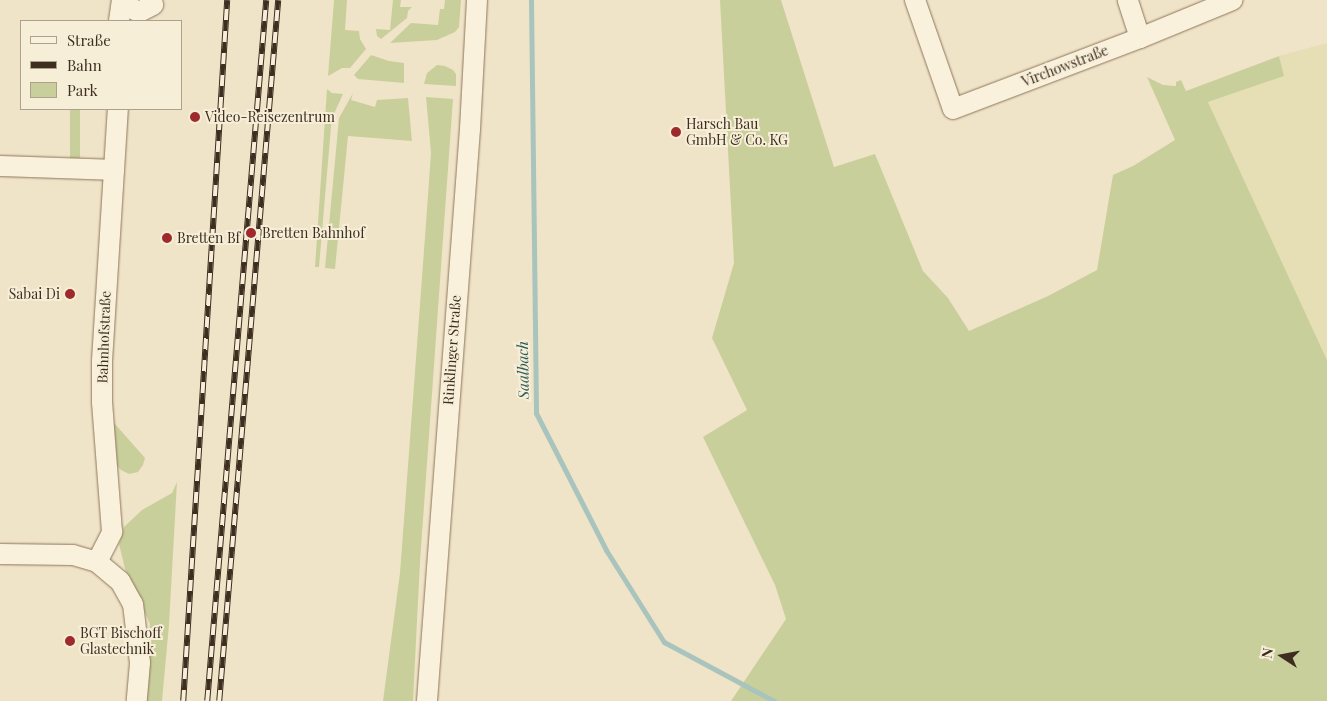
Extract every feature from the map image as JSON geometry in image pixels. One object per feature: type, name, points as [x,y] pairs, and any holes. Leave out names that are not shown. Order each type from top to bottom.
[{"type":"street","points":[[122,0],[139,12],[152,9]]},
{"type":"street","points":[[120,20],[122,0]]},
{"type":"street","name":"Rinklinger Straße","points":[[427,701],[470,128],[477,0]]},
{"type":"street","name":"Virchowstraße","points":[[914,0],[953,109],[1140,38],[1232,0]]},
{"type":"street","points":[[1128,0],[1140,38]]},
{"type":"street","name":"Bahnhofstraße","points":[[97,562],[112,532],[102,373],[104,302],[118,110]]},
{"type":"street","points":[[0,166],[114,170]]},
{"type":"street","points":[[0,554],[73,555],[97,562],[120,581],[134,604],[140,663],[137,701]]},
{"type":"shaded area","points":[[1327,43],[1327,360],[1208,102],[1283,76],[1279,56]]},
{"type":"green space","points":[[334,0],[347,0],[345,30],[359,31],[360,39],[366,49],[350,68],[342,68],[328,76]]},
{"type":"green space","points":[[393,0],[401,0],[400,7],[412,7],[408,11],[407,18],[381,39],[377,36],[376,29],[390,30]]},
{"type":"green space","points":[[445,0],[461,0],[459,27],[455,32],[437,40],[390,43],[411,23],[438,25],[440,9],[444,9]]},
{"type":"green space","points":[[720,0],[781,0],[834,167],[875,154],[923,271],[948,298],[969,331],[1048,296],[1097,270],[1113,175],[1133,166],[1175,140],[1147,77],[1163,85],[1176,86],[1176,82],[1181,80],[1186,91],[1279,56],[1284,76],[1208,102],[1327,360],[1327,701],[731,701],[786,619],[775,585],[703,437],[747,410],[712,338],[734,263]]},
{"type":"green space","points":[[371,55],[389,61],[404,63],[404,83],[358,79],[354,75]]},
{"type":"green space","points":[[437,65],[453,70],[456,74],[456,86],[424,84],[427,73]]},
{"type":"green space","points":[[327,89],[332,93],[343,94],[333,116],[331,127],[319,267],[315,267]]},
{"type":"green space","points":[[353,93],[351,100],[375,107],[377,100],[408,98],[412,141],[348,136],[335,269],[325,268],[339,118]]},
{"type":"green space","points":[[426,97],[453,99],[420,562],[413,701],[383,701],[400,573],[431,153]]},
{"type":"green space","points":[[70,110],[80,110],[80,158],[70,158]]},
{"type":"green space","points":[[108,416],[145,458],[138,472],[129,474],[121,470],[114,463]]},
{"type":"green space","points":[[177,482],[169,625],[162,701],[144,701],[150,624],[125,569],[119,544],[124,527],[142,510],[172,493]]},
{"type":"waterway","name":"Saalbach","points":[[531,0],[536,413],[606,550],[664,642],[774,701]]},
{"type":"railway","points":[[183,701],[227,0]]},
{"type":"railway","points":[[207,701],[266,0]]},
{"type":"railway","points":[[219,701],[278,0]]},
{"type":"place","name":"Video-Reisezentrum","points":[[195,117]]},
{"type":"place","name":"Harsch Bau GmbH & Co. KG","points":[[676,132]]},
{"type":"place","name":"Bretten Bahnhof","points":[[251,233]]},
{"type":"place","name":"Bretten Bf","points":[[167,238]]},
{"type":"place","name":"Sabai Di","points":[[70,294]]},
{"type":"place","name":"BGT Bischoff Glastechnik","points":[[70,641]]}]
